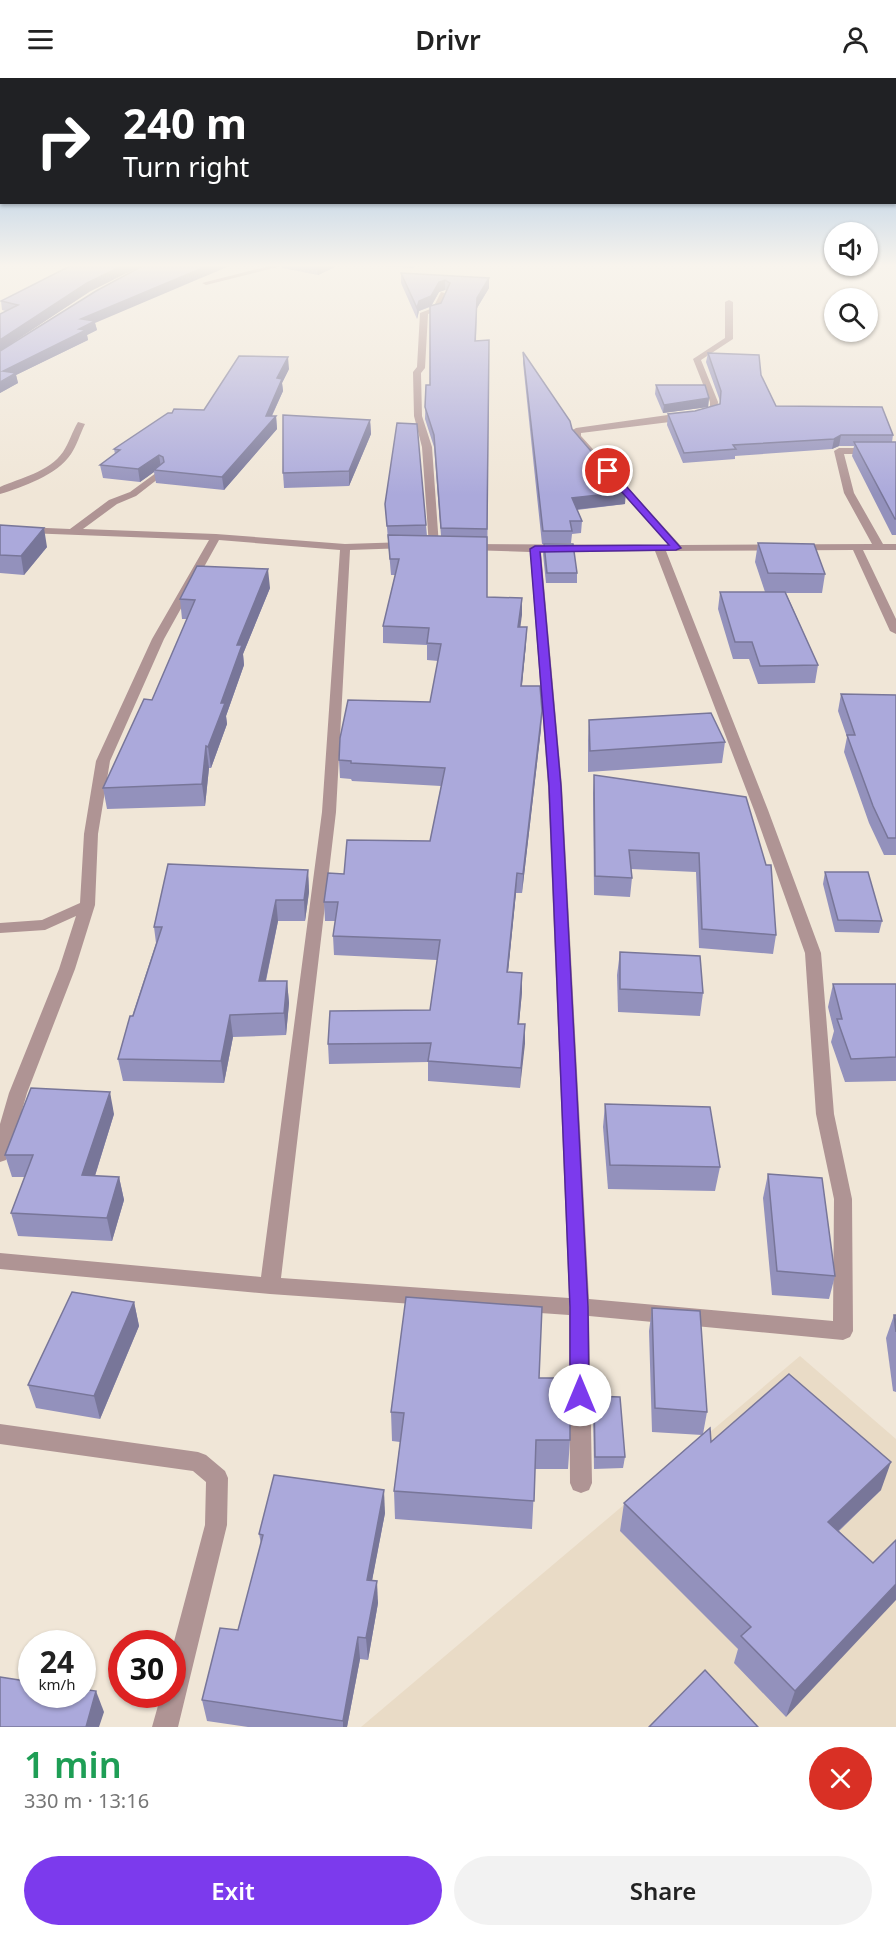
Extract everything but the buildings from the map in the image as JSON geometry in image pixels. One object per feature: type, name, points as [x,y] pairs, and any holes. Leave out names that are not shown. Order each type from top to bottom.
[{"type":"street","points":[[422,341],[421,368],[417,372],[416,388],[418,416],[427,447],[435,530],[445,546]]},
{"type":"street","points":[[676,548],[622,485],[576,437],[576,431],[694,416],[714,411],[714,402],[697,359],[726,341]]},
{"type":"street","points":[[0,491],[60,462],[69,450],[81,424]]},
{"type":"street","points":[[879,547],[849,493],[839,451],[896,451]]},
{"type":"street","points":[[72,532],[113,502],[133,494],[160,473]]},
{"type":"street","points":[[0,529],[216,537],[345,547],[445,546],[535,549],[856,546],[896,548]]},
{"type":"street","points":[[0,1155],[18,1093],[68,969],[87,905],[91,834],[103,761],[158,639],[216,537]]},
{"type":"street","points":[[856,546],[896,631]]},
{"type":"street","points":[[270,1286],[329,812],[345,547]]},
{"type":"street","points":[[0,1261],[270,1286],[579,1307],[843,1331],[843,1199],[825,1114],[813,953],[761,810],[659,548]]},
{"type":"street","points":[[535,549],[555,786],[579,1307],[581,1483]]},
{"type":"street","points":[[0,928],[45,924],[87,905]]},
{"type":"street","points":[[0,1434],[198,1462],[217,1478],[216,1525],[165,1727]]},
{"type":"shaded area","points":[[800,1356],[896,1439],[896,1727],[361,1727]]},
{"type":"route","points":[[580,1395],[579,1307],[555,786],[535,549],[676,548],[608,471]]}]
